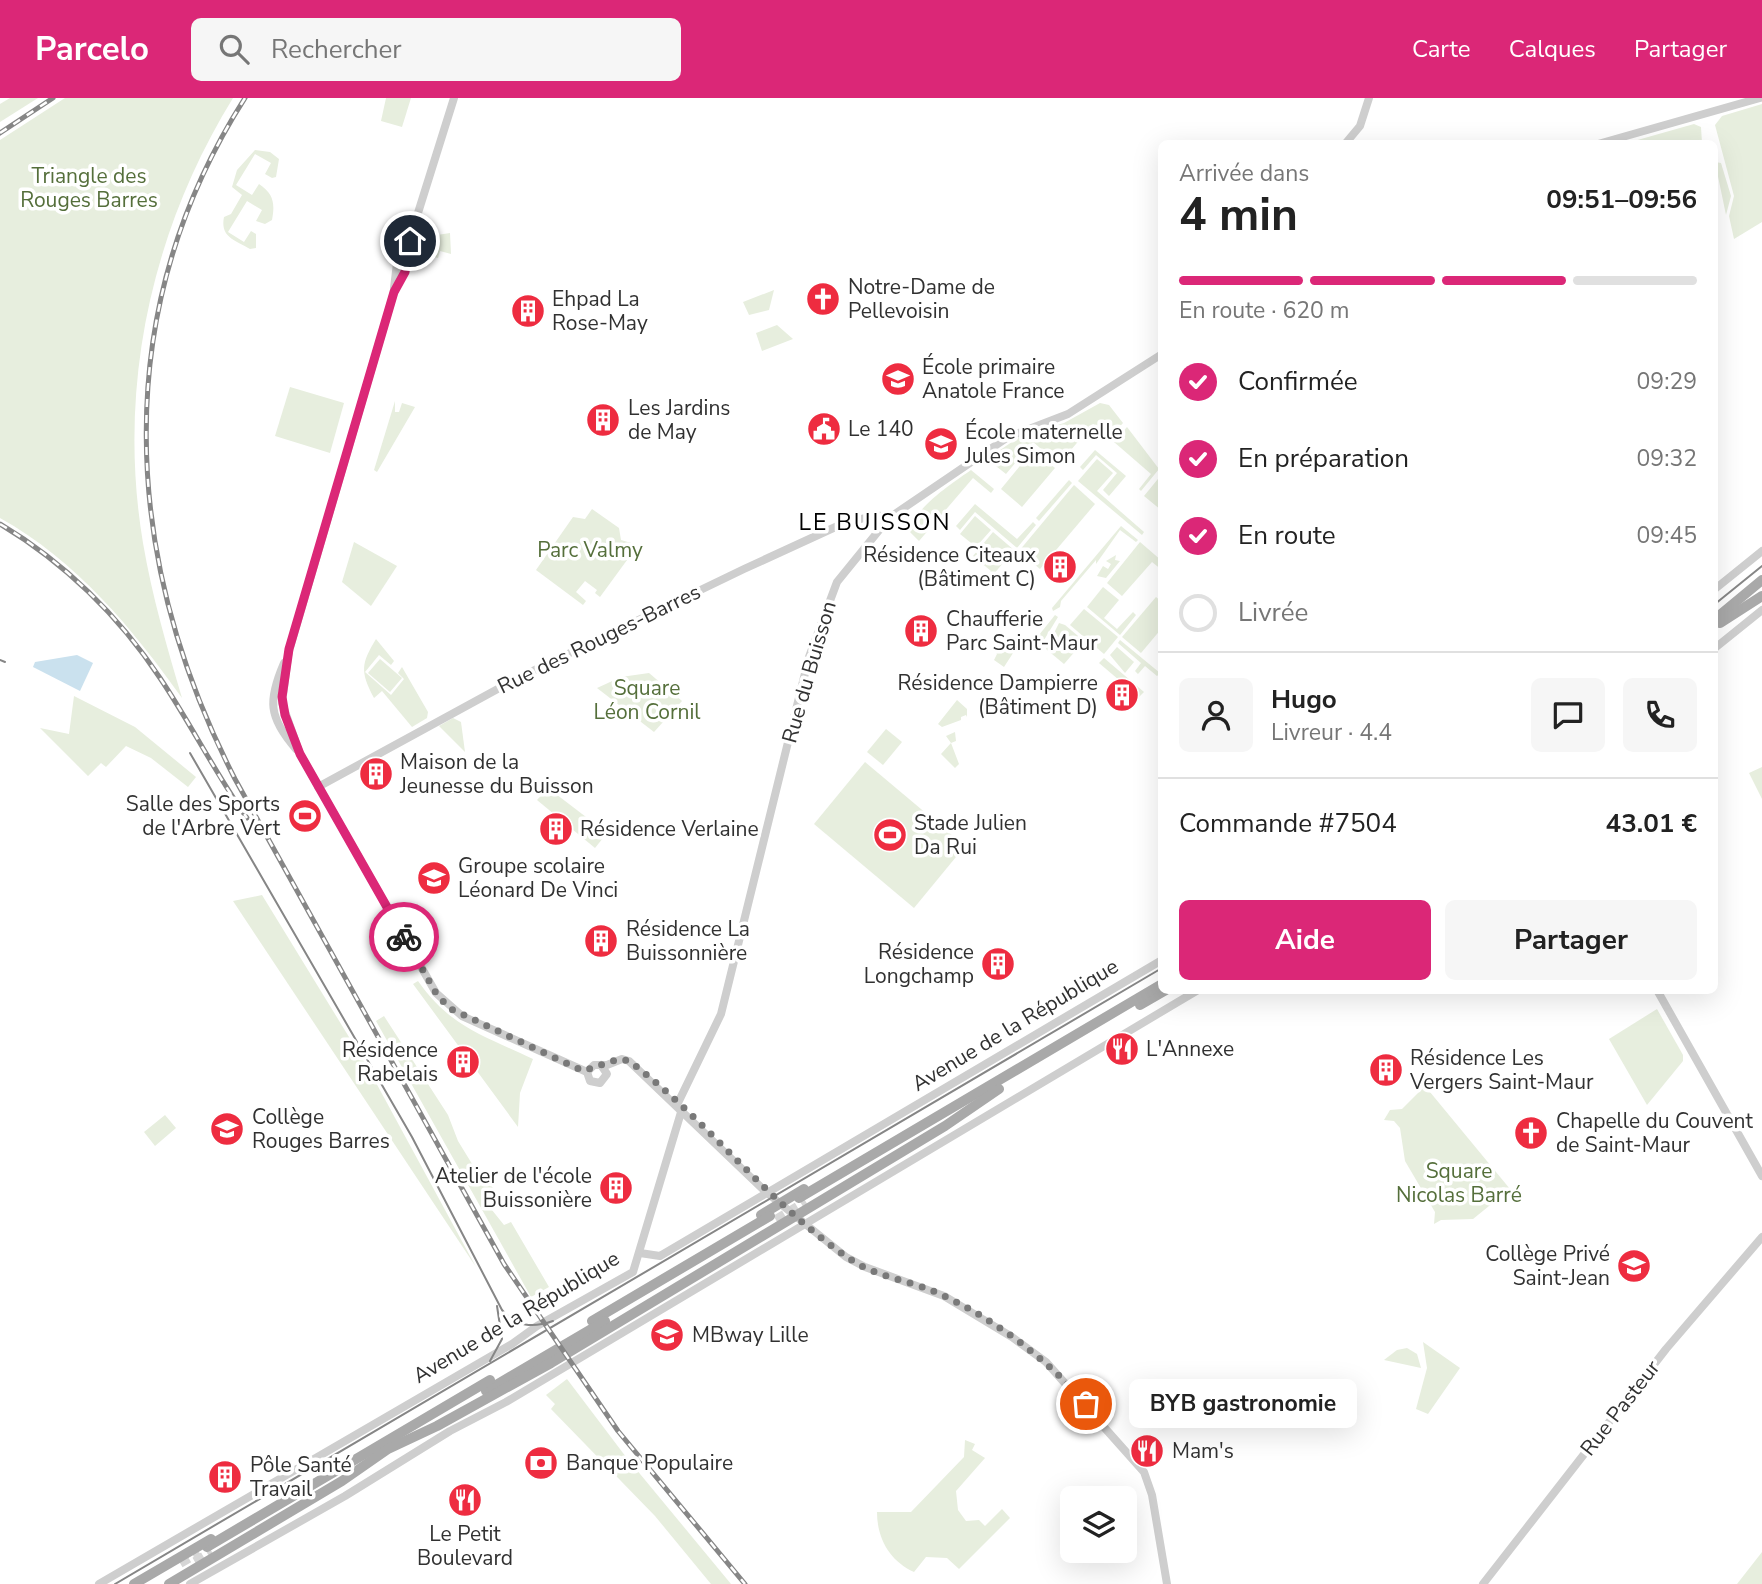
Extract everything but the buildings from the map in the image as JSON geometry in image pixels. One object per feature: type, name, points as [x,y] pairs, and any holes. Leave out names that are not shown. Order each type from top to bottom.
[{"type":"main road","points":[[1718,622],[1762,580]]},
{"type":"main road","points":[[1718,622],[1762,589]]},
{"type":"main road","points":[[1718,622],[1762,596]]},
{"type":"main road","name":"Avenue de la République","points":[[996,1087],[1158,986]]},
{"type":"main road","name":"Avenue de la République","points":[[802,1200],[1159,994]]},
{"type":"main road","points":[[631,1297],[655,1278],[958,1099],[996,1087]]},
{"type":"main road","points":[[169,1584],[342,1482],[388,1449],[532,1373],[934,1133],[996,1087]]},
{"type":"main road","name":"Avenue de la République","points":[[773,1218],[388,1449],[209,1549],[631,1297],[773,1218]]},
{"type":"main road","points":[[134,1584],[401,1427],[439,1411]]},
{"type":"main road","points":[[145,1584],[183,1565],[158,1584]]},
{"type":"street","points":[[454,98],[412,232],[397,263],[394,292],[289,649],[282,703],[300,754],[439,999],[461,1016],[587,1072]]},
{"type":"street","points":[[1348,140],[1360,126],[1370,98]]},
{"type":"street","points":[[1612,140],[1760,98]]},
{"type":"street","name":"Rue du Buisson","points":[[640,1253],[679,1107],[721,1014],[806,666],[823,613],[837,582],[888,517],[1008,437],[1068,414],[1158,357]]},
{"type":"street","name":"Rue des Rouges-Barres","points":[[318,787],[516,679],[761,561],[842,524],[877,515],[888,517]]},
{"type":"street","points":[[1718,587],[1762,551]]},
{"type":"street","points":[[1718,646],[1762,610]]},
{"type":"street","name":"Avenue de la République","points":[[99,1584],[627,1276],[633,1271],[640,1253],[660,1256],[1158,962]]},
{"type":"street","points":[[190,1584],[334,1503],[450,1431],[506,1402],[1191,994]]},
{"type":"street","points":[[1659,994],[1762,1176]]},
{"type":"street","points":[[587,1072],[593,1065],[622,1059],[640,1070],[766,1192],[852,1261],[944,1296],[1012,1337],[1054,1369],[1144,1472],[1157,1518],[1167,1584]]},
{"type":"street","points":[[587,1072],[588,1078],[594,1084],[600,1083],[612,1069],[622,1064],[640,1070]]},
{"type":"street","points":[[601,1065],[606,1071],[606,1078]]},
{"type":"street","name":"Rue Pasteur","points":[[1483,1584],[1666,1349],[1762,1237]]},
{"type":"green space","points":[[10,98],[38,98],[0,122],[0,104]]},
{"type":"green space","name":"Triangle des Rouges Barres","points":[[65,98],[233,98],[205,149],[181,202],[162,256],[138,369],[136,485],[143,543],[155,602],[182,698],[123,622],[78,575],[28,535],[0,518],[0,140]]},
{"type":"green space","points":[[386,98],[411,98],[402,127],[381,121]]},
{"type":"green space","points":[[1762,104],[1762,222],[1734,239],[1729,216],[1734,196],[1715,125],[1722,116]]},
{"type":"green space","points":[[1694,124],[1701,127],[1702,140],[1638,140]]},
{"type":"green space","points":[[255,150],[270,152],[279,159],[276,177],[272,178],[265,174],[271,163],[255,154],[236,185],[252,195],[259,184],[272,200],[272,220],[265,224],[256,221],[262,210],[247,201],[228,232],[244,242],[251,231],[256,234],[256,248],[250,249],[226,234],[223,224],[224,217],[231,214],[242,195],[232,187],[237,170]]},
{"type":"green space","points":[[1718,162],[1721,163],[1731,196],[1726,215],[1718,176]]},
{"type":"green space","points":[[450,233],[451,254],[440,251],[438,258],[417,252],[424,237]]},
{"type":"green space","points":[[774,290],[769,310],[749,315],[743,302]]},
{"type":"green space","points":[[777,325],[793,339],[762,351],[756,333]]},
{"type":"green space","points":[[290,387],[344,403],[330,453],[275,436]]},
{"type":"green space","points":[[395,401],[395,412],[399,412],[402,403],[415,407],[377,472],[374,470]]},
{"type":"green space","points":[[1100,403],[1109,405],[1123,423],[1110,438],[1093,424],[1059,464],[1033,442],[1006,474],[987,459],[1019,437],[1064,423]]},
{"type":"green space","points":[[1127,427],[1158,468],[1141,491],[1139,489],[1151,474],[1114,442]]},
{"type":"green space","points":[[1033,450],[1055,468],[1022,507],[1001,489]]},
{"type":"green space","points":[[1095,450],[1126,476],[1109,496],[1103,490],[1117,473],[1096,455],[1083,470],[1080,467]]},
{"type":"green space","points":[[1097,459],[1113,473],[1097,491],[1144,532],[1142,535],[1078,481]]},
{"type":"green space","points":[[971,470],[994,489],[991,493],[973,478],[919,541],[910,532],[918,514],[935,497]]},
{"type":"green space","points":[[1158,479],[1158,508],[1144,496]]},
{"type":"green space","points":[[1069,480],[1072,483],[1039,521],[1036,518]]},
{"type":"green space","points":[[1074,485],[1095,504],[1040,569],[1019,551]]},
{"type":"green space","points":[[975,504],[1017,539],[1033,522],[1036,525],[1017,548],[975,512],[960,530],[956,526]]},
{"type":"green space","name":"Parc Valmy","points":[[592,509],[619,528],[621,540],[638,545],[600,597],[595,593],[597,590],[585,581],[576,592],[586,601],[583,605],[536,570],[573,517],[585,519]]},
{"type":"green space","points":[[975,516],[991,530],[976,547],[960,534]]},
{"type":"green space","points":[[1121,526],[1138,540],[1136,542],[1120,530],[1096,564],[1096,560],[1061,601],[1060,607],[1053,611],[1052,608]]},
{"type":"green space","points":[[993,532],[1014,550],[982,588],[979,585],[991,571],[973,556]]},
{"type":"green space","points":[[354,542],[397,566],[371,606],[342,582]]},
{"type":"green space","points":[[1140,542],[1158,558],[1158,567],[1152,562],[1122,596],[1107,583]]},
{"type":"green space","points":[[1116,555],[1115,560],[1120,561],[1106,578],[1097,576],[1103,566],[1108,569],[1111,564],[1106,561]]},
{"type":"green space","points":[[1103,587],[1119,600],[1104,618],[1117,629],[1133,612],[1136,615],[1120,635],[1087,607]]},
{"type":"green space","points":[[1156,597],[1158,599],[1158,633],[1141,653],[1122,637]]},
{"type":"green space","points":[[1084,609],[1118,637],[1104,654],[1070,625]]},
{"type":"green space","points":[[1055,615],[1058,617],[1041,645],[1035,640]]},
{"type":"green space","points":[[1059,623],[1084,641],[1064,664],[1046,649]]},
{"type":"green space","points":[[376,639],[394,661],[391,665],[379,655],[365,672],[391,695],[404,679],[398,673],[402,667],[428,712],[427,718],[412,727],[382,691],[374,698],[369,689],[364,668],[367,655]]},
{"type":"green space","points":[[1002,639],[1015,650],[1004,667],[994,660],[997,654],[993,647]]},
{"type":"green space","points":[[1120,640],[1158,671],[1158,675],[1145,666],[1138,674],[1135,671],[1141,663],[1118,643]]},
{"type":"green space","points":[[1117,647],[1134,662],[1125,673],[1110,655]]},
{"type":"green space","points":[[1104,658],[1144,692],[1139,697],[1099,663]]},
{"type":"green space","points":[[380,659],[402,678],[390,692],[368,673]]},
{"type":"green space","name":"Square Léon Cornil","points":[[649,673],[682,701],[654,732],[597,688],[621,677]]},
{"type":"green space","points":[[74,696],[135,727],[196,777],[188,787],[151,758],[126,746],[106,767],[101,763],[88,776],[40,728],[69,734]]},
{"type":"green space","points":[[957,700],[967,709],[967,717],[961,717],[961,720],[942,727],[938,724]]},
{"type":"green space","points":[[453,718],[461,722],[465,752],[439,726]]},
{"type":"green space","points":[[886,729],[902,742],[883,765],[867,752]]},
{"type":"green space","points":[[955,732],[956,741],[951,743],[946,736]]},
{"type":"green space","points":[[951,743],[959,764],[955,768],[941,754]]},
{"type":"green space","name":"Stade Julien Da Rui","points":[[865,762],[965,846],[914,908],[814,824]]},
{"type":"green space","points":[[1762,767],[1762,799],[1749,773]]},
{"type":"green space","points":[[548,788],[607,833],[595,848],[537,800]]},
{"type":"green space","points":[[262,895],[368,1068],[476,1267],[233,901]]},
{"type":"green space","points":[[418,981],[430,997],[456,1020],[533,1059],[520,1093],[518,1127],[413,984]]},
{"type":"green space","points":[[1657,1009],[1683,1055],[1683,1061],[1647,1105],[1609,1039]]},
{"type":"green space","points":[[384,1016],[448,1115],[458,1141],[477,1172],[491,1185],[502,1204],[492,1210],[504,1225],[511,1222],[549,1287],[531,1297],[376,1021]]},
{"type":"green space","name":"Square Nicolas Barré","points":[[1425,1086],[1510,1189],[1473,1219],[1441,1220],[1434,1224],[1435,1212],[1405,1161],[1400,1128],[1394,1121],[1384,1120],[1390,1110],[1402,1109]]},
{"type":"green space","points":[[165,1115],[176,1128],[155,1146],[144,1132]]},
{"type":"green space","points":[[1423,1342],[1460,1368],[1428,1414],[1416,1409],[1427,1368]]},
{"type":"green space","points":[[1407,1348],[1417,1354],[1421,1368],[1384,1360],[1397,1350]]},
{"type":"green space","points":[[567,1379],[626,1457],[731,1584],[711,1584],[655,1516],[551,1409],[555,1404],[546,1395]]},
{"type":"green space","points":[[965,1440],[975,1444],[972,1450],[985,1458],[956,1491],[958,1510],[966,1521],[979,1520],[985,1526],[1002,1509],[1010,1518],[959,1569],[947,1558],[926,1557],[914,1572],[898,1562],[882,1540],[877,1512],[911,1512],[964,1457]]},
{"type":"green space","points":[[1762,1552],[1762,1584],[1737,1584]]},
{"type":"water","points":[[77,655],[93,663],[80,691],[33,667],[35,662]]},
{"type":"tunnel","points":[[776,1220],[806,1202]]},
{"type":"tunnel","points":[[180,1563],[199,1552]]},
{"type":"tunnel","points":[[195,1562],[212,1552]]},
{"type":"tram line","points":[[1718,602],[1762,566]]},
{"type":"tram line","points":[[0,660],[5,662]]},
{"type":"tram line","points":[[190,753],[412,1137],[502,1310],[519,1323],[539,1325],[553,1321]]},
{"type":"tram line","points":[[115,1584],[1158,970]]},
{"type":"tram line","points":[[490,1361],[502,1339],[497,1306]]},
{"type":"railway","points":[[0,133],[53,98]]},
{"type":"railway","points":[[245,98],[201,180],[170,264],[152,350],[146,436],[152,523],[170,610],[197,695],[235,779],[504,1264],[618,1431],[745,1584]]},
{"type":"railway","points":[[0,524],[68,573],[127,633],[171,695],[247,818]]},
{"type":"way so far","points":[[404,937],[436,993],[455,1012],[583,1071],[587,1072],[594,1065],[607,1065],[619,1059],[629,1061],[766,1192],[846,1256],[865,1267],[944,1296],[1012,1337],[1054,1369],[1086,1404]]},
{"type":"place","name":"Notre-Dame de Pellevoisin","points":[[823,299]]},
{"type":"place","name":"Ehpad La Rose-May","points":[[528,311]]},
{"type":"place","name":"École primaire Anatole France","points":[[898,379]]},
{"type":"place","name":"Les Jardins de May","points":[[603,420]]},
{"type":"place","name":"Le 140","points":[[824,429]]},
{"type":"place","name":"École maternelle Jules Simon","points":[[941,444]]},
{"type":"place","name":"Résidence Citeaux (Bâtiment C)","points":[[1060,567]]},
{"type":"place","name":"Chaufferie Parc Saint-Maur","points":[[921,631]]},
{"type":"place","name":"Résidence Dampierre (Bâtiment D)","points":[[1122,695]]},
{"type":"place","name":"Maison de la Jeunesse du Buisson","points":[[376,774]]},
{"type":"place","name":"Salle des Sports de l'Arbre Vert","points":[[305,816]]},
{"type":"place","name":"Résidence Verlaine","points":[[556,829]]},
{"type":"place","name":"Stade Julien Da Rui","points":[[890,835]]},
{"type":"place","name":"Groupe scolaire Léonard De Vinci","points":[[434,878]]},
{"type":"place","name":"Résidence La Buissonnière","points":[[601,941]]},
{"type":"place","name":"Résidence Longchamp","points":[[998,964]]},
{"type":"place","name":"L'Annexe","points":[[1122,1049]]},
{"type":"place","name":"Résidence Rabelais","points":[[463,1062]]},
{"type":"place","name":"Résidence Les Vergers Saint-Maur","points":[[1386,1070]]},
{"type":"place","name":"Collège Rouges Barres","points":[[227,1129]]},
{"type":"place","name":"Chapelle du Couvent de Saint-Maur","points":[[1531,1133]]},
{"type":"place","name":"Atelier de l'école Buissonière","points":[[616,1188]]},
{"type":"place","name":"Collège Privé Saint-Jean","points":[[1634,1266]]},
{"type":"place","name":"MBway Lille","points":[[667,1335]]},
{"type":"place","name":"BYB gastronomie","points":[[1086,1404]]},
{"type":"place","name":"Mam's","points":[[1147,1451]]},
{"type":"place","name":"Banque Populaire","points":[[541,1463]]},
{"type":"place","name":"Pôle Santé Travail","points":[[225,1477]]},
{"type":"place","name":"Le Petit Boulevard","points":[[465,1500]]},
{"type":"district","name":"LE BUISSON","points":[[875,522]]},
{"type":"route","points":[[404,937],[300,754],[283,709],[282,697],[289,649],[394,292],[408,262],[410,241]]}]
